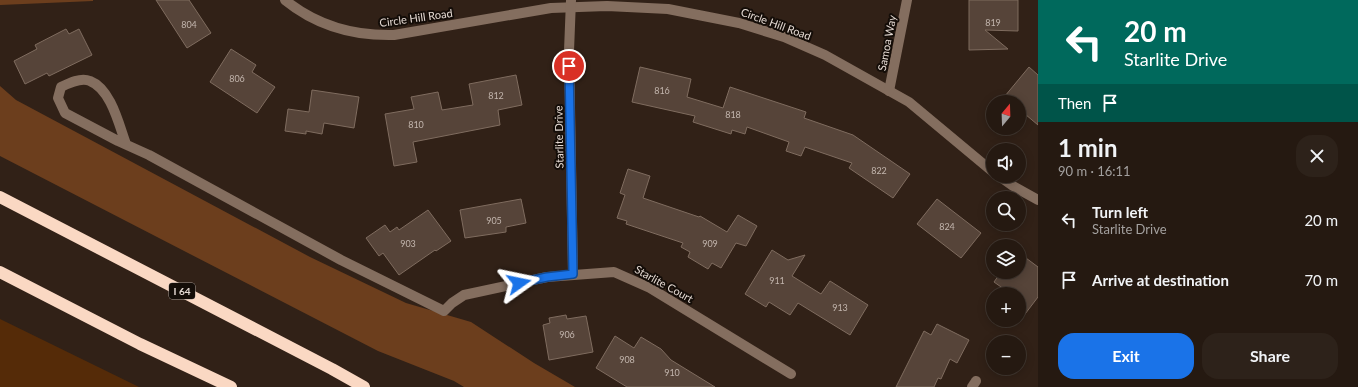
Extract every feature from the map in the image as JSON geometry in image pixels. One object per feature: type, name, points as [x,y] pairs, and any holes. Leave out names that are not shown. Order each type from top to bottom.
[{"type":"highway","name":"I 64","points":[[0,197],[364,387]]},
{"type":"highway","points":[[0,272],[140,344],[231,387]]},
{"type":"street","name":"Circle Hill Road","points":[[285,0],[312,18],[331,27],[373,35],[394,35],[551,8],[571,3],[668,8],[739,22],[784,37],[825,55],[889,90],[909,102],[986,166]]},
{"type":"street","name":"Samoa Way","points":[[889,90],[907,0]]},
{"type":"street","name":"Starlite Drive","points":[[571,3],[569,51],[573,274]]},
{"type":"street","points":[[73,80],[90,80],[106,94],[126,144],[65,113],[58,98],[61,87],[73,80]]},
{"type":"street","name":"Starlite Court","points":[[126,144],[150,155],[341,260],[444,311],[452,303],[464,295],[547,277],[614,272],[650,288],[791,374]]},
{"type":"street","points":[[1009,183],[1038,200]]},
{"type":"shaded area","points":[[0,0],[93,0],[93,1],[0,5]]},
{"type":"shaded area","points":[[0,86],[16,100],[310,257],[406,303],[471,322],[534,363],[575,387],[464,387],[454,381],[378,351],[0,156]]},
{"type":"shaded area","points":[[0,319],[139,387],[0,387]]},
{"type":"building","points":[[156,0],[189,0],[211,33],[187,48]]},
{"type":"building","points":[[969,0],[1018,0],[1018,31],[985,30],[1008,49],[969,50]]},
{"type":"building","points":[[66,29],[69,34],[79,29],[92,55],[49,76],[47,73],[25,84],[14,61],[37,49],[35,45]]},
{"type":"building","points":[[231,49],[256,65],[252,72],[275,87],[257,113],[210,82]]},
{"type":"building","points":[[640,67],[691,79],[687,97],[723,108],[730,87],[806,112],[804,118],[853,135],[910,174],[893,198],[849,168],[852,163],[805,147],[801,156],[786,151],[789,142],[747,127],[745,134],[732,130],[731,134],[693,122],[695,116],[632,102]]},
{"type":"building","points":[[1029,67],[1038,75],[1038,125],[1026,115],[1026,95],[1006,95]]},
{"type":"building","points":[[516,75],[522,105],[498,110],[500,125],[413,142],[417,162],[394,166],[385,114],[414,109],[411,97],[438,92],[442,110],[473,105],[469,84]]},
{"type":"building","points":[[312,90],[359,97],[354,128],[324,123],[322,134],[306,131],[306,134],[285,131],[288,109],[309,112]]},
{"type":"building","points":[[628,169],[650,176],[643,198],[699,217],[700,216],[727,232],[738,215],[757,226],[746,246],[736,243],[721,268],[712,263],[708,269],[688,257],[690,252],[681,247],[683,243],[626,224],[627,221],[617,218],[625,195],[620,193]]},
{"type":"building","points":[[521,199],[526,223],[506,227],[506,232],[465,238],[460,210]]},
{"type":"building","points":[[937,199],[981,233],[961,258],[917,224]]},
{"type":"building","points":[[428,210],[451,241],[436,251],[435,250],[399,275],[383,253],[379,256],[366,238],[385,225],[390,232],[397,227],[399,230]]},
{"type":"building","points":[[772,250],[788,260],[805,255],[792,276],[821,294],[830,281],[868,305],[850,335],[798,303],[790,315],[769,302],[766,307],[745,294]]},
{"type":"building","points":[[1026,258],[1038,267],[1038,297],[1026,313],[1026,287],[1001,287],[994,282],[996,279],[1026,279]]},
{"type":"building","points":[[566,315],[567,319],[586,316],[593,352],[549,360],[543,325],[550,323],[549,318]]},
{"type":"building","points":[[937,324],[969,340],[957,363],[950,359],[941,379],[938,378],[934,387],[896,387],[924,331],[931,335]]},
{"type":"building","points":[[615,336],[634,348],[641,337],[661,349],[671,360],[715,387],[627,387],[596,368]]},
{"type":"route","points":[[519,283],[547,277],[573,274],[569,66]]}]
